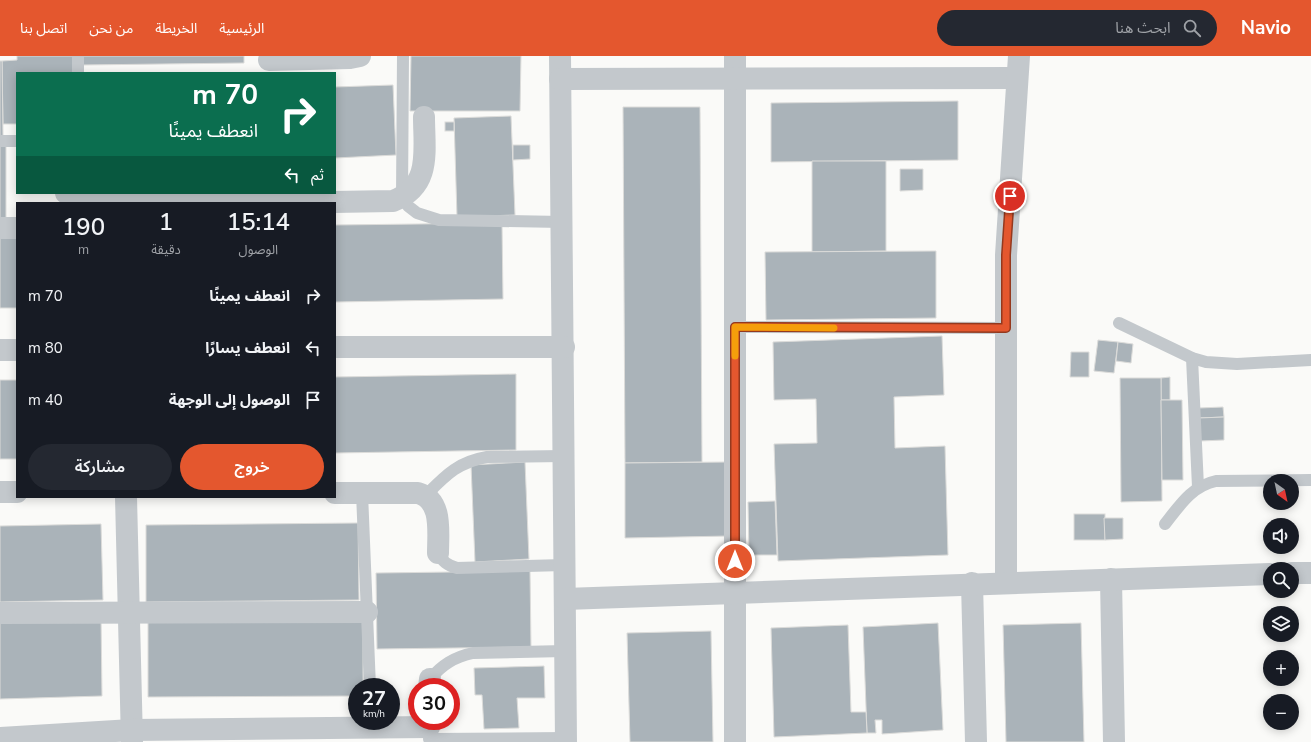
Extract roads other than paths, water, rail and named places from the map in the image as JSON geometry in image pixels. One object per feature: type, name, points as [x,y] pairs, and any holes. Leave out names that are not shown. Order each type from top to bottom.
[{"type":"street","points":[[270,63],[350,58],[360,56]]},
{"type":"street","points":[[560,56],[564,347],[566,740]]},
{"type":"street","points":[[734,56],[735,742]]},
{"type":"street","points":[[1006,582],[1006,255],[1019,56]]},
{"type":"street","points":[[560,79],[1017,78]]},
{"type":"street","points":[[336,202],[383,202],[402,197],[413,190],[420,179],[424,167],[424,117]]},
{"type":"street","points":[[74,199],[224,202]]},
{"type":"street","points":[[0,228],[16,228]]},
{"type":"street","points":[[336,347],[564,347]]},
{"type":"street","points":[[0,350],[16,350]]},
{"type":"street","points":[[0,492],[16,492]]},
{"type":"street","points":[[336,493],[418,493],[426,495],[435,506],[438,553]]},
{"type":"street","points":[[126,498],[132,736]]},
{"type":"street","points":[[1299,573],[1311,573]]},
{"type":"street","points":[[565,599],[972,583],[1263,574]]},
{"type":"street","points":[[1111,579],[1114,742]]},
{"type":"street","points":[[972,583],[976,742]]},
{"type":"street","points":[[0,613],[367,612]]},
{"type":"street","points":[[0,738],[132,736],[348,725]]},
{"type":"street","points":[[400,728],[429,732]]},
{"type":"lane","points":[[78,56],[78,72]]},
{"type":"lane","points":[[403,56],[402,197],[408,206],[417,213],[439,220],[562,222]]},
{"type":"lane","points":[[0,141],[16,141]]},
{"type":"lane","points":[[1119,323],[1192,358],[1206,362],[1220,364],[1311,360]]},
{"type":"lane","points":[[735,327],[1006,328]]},
{"type":"lane","points":[[1192,358],[1198,487]]},
{"type":"lane","points":[[426,495],[454,468],[475,459],[488,456],[564,456]]},
{"type":"lane","points":[[1165,524],[1191,492],[1198,487],[1216,481],[1311,480]]},
{"type":"lane","points":[[362,493],[370,678]]},
{"type":"lane","points":[[438,553],[448,566],[457,568],[564,565]]},
{"type":"lane","points":[[434,678],[449,661],[460,656],[473,653],[565,651]]},
{"type":"lane","points":[[429,732],[566,740]]}]
